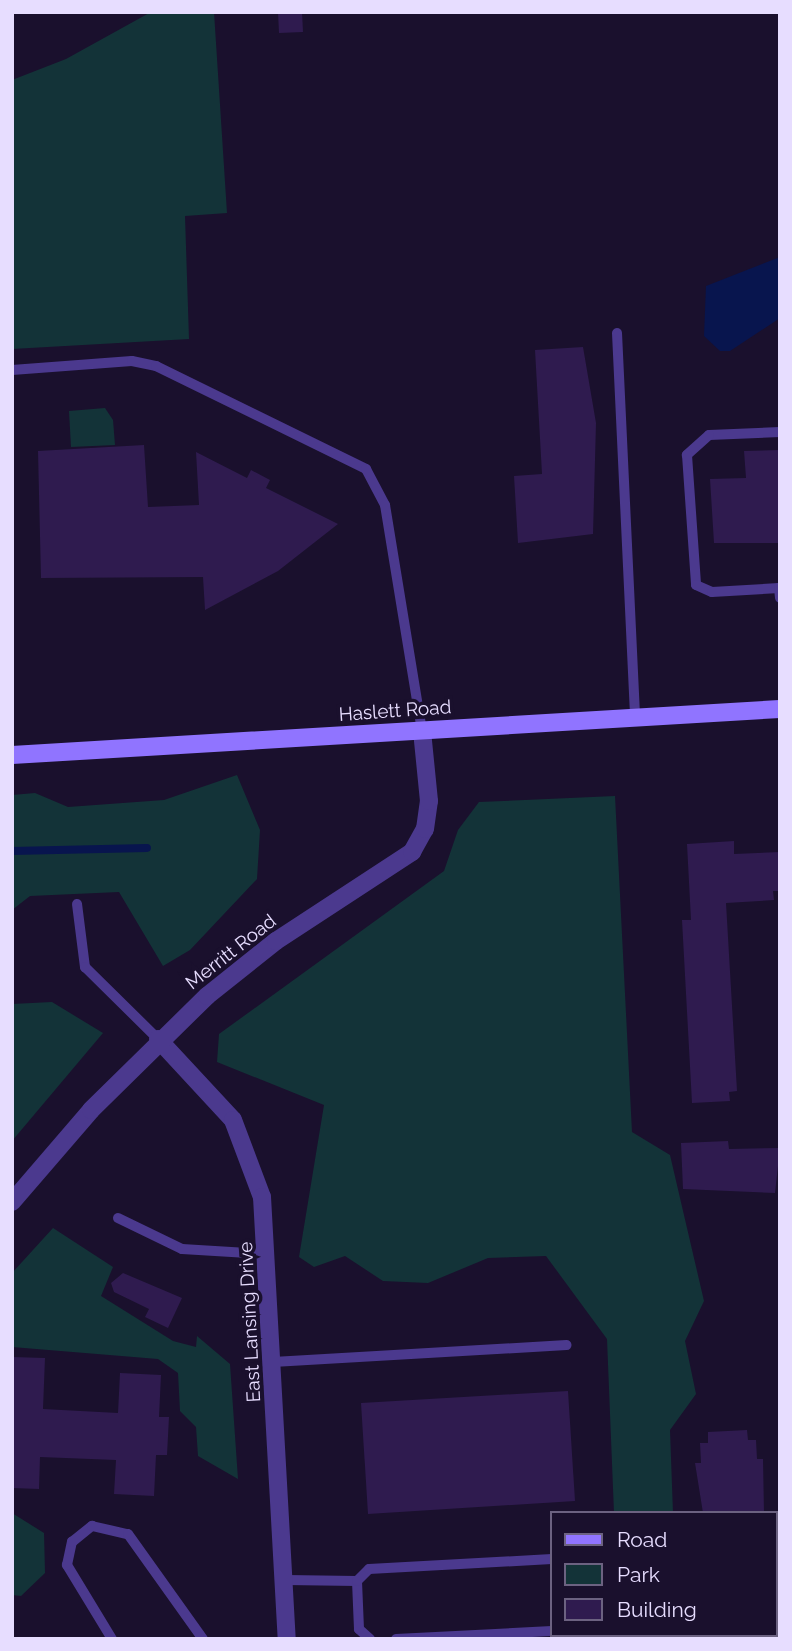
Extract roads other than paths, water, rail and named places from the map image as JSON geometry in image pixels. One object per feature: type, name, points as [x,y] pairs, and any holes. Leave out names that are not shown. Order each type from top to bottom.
[{"type":"main road","name":"Haslett Road","points":[[12,755],[780,709]]},
{"type":"street","name":"Merritt Road","points":[[12,1202],[158,1039],[276,941],[412,852],[425,829],[429,801],[422,731]]},
{"type":"street","name":"East Lansing Drive","points":[[158,1039],[247,1144],[262,1197],[286,1580],[287,1639]]},
{"type":"lane","points":[[617,333],[635,717]]},
{"type":"lane","points":[[12,370],[132,361],[156,366],[366,469],[385,505],[422,731]]},
{"type":"lane","points":[[780,432],[709,435],[687,455],[696,585],[712,592],[779,588],[780,598]]},
{"type":"lane","points":[[77,904],[85,967],[158,1039]]},
{"type":"lane","points":[[118,1218],[182,1249],[267,1254]]},
{"type":"lane","points":[[273,1362],[567,1345]]},
{"type":"lane","points":[[112,1639],[67,1565],[72,1542],[92,1525],[128,1534],[203,1639]]},
{"type":"lane","points":[[286,1580],[357,1581],[369,1569],[550,1559]]},
{"type":"lane","points":[[357,1581],[359,1629],[370,1639]]},
{"type":"lane","points":[[396,1639],[550,1630]]},
{"type":"waterway","points":[[12,851],[147,848]]}]
